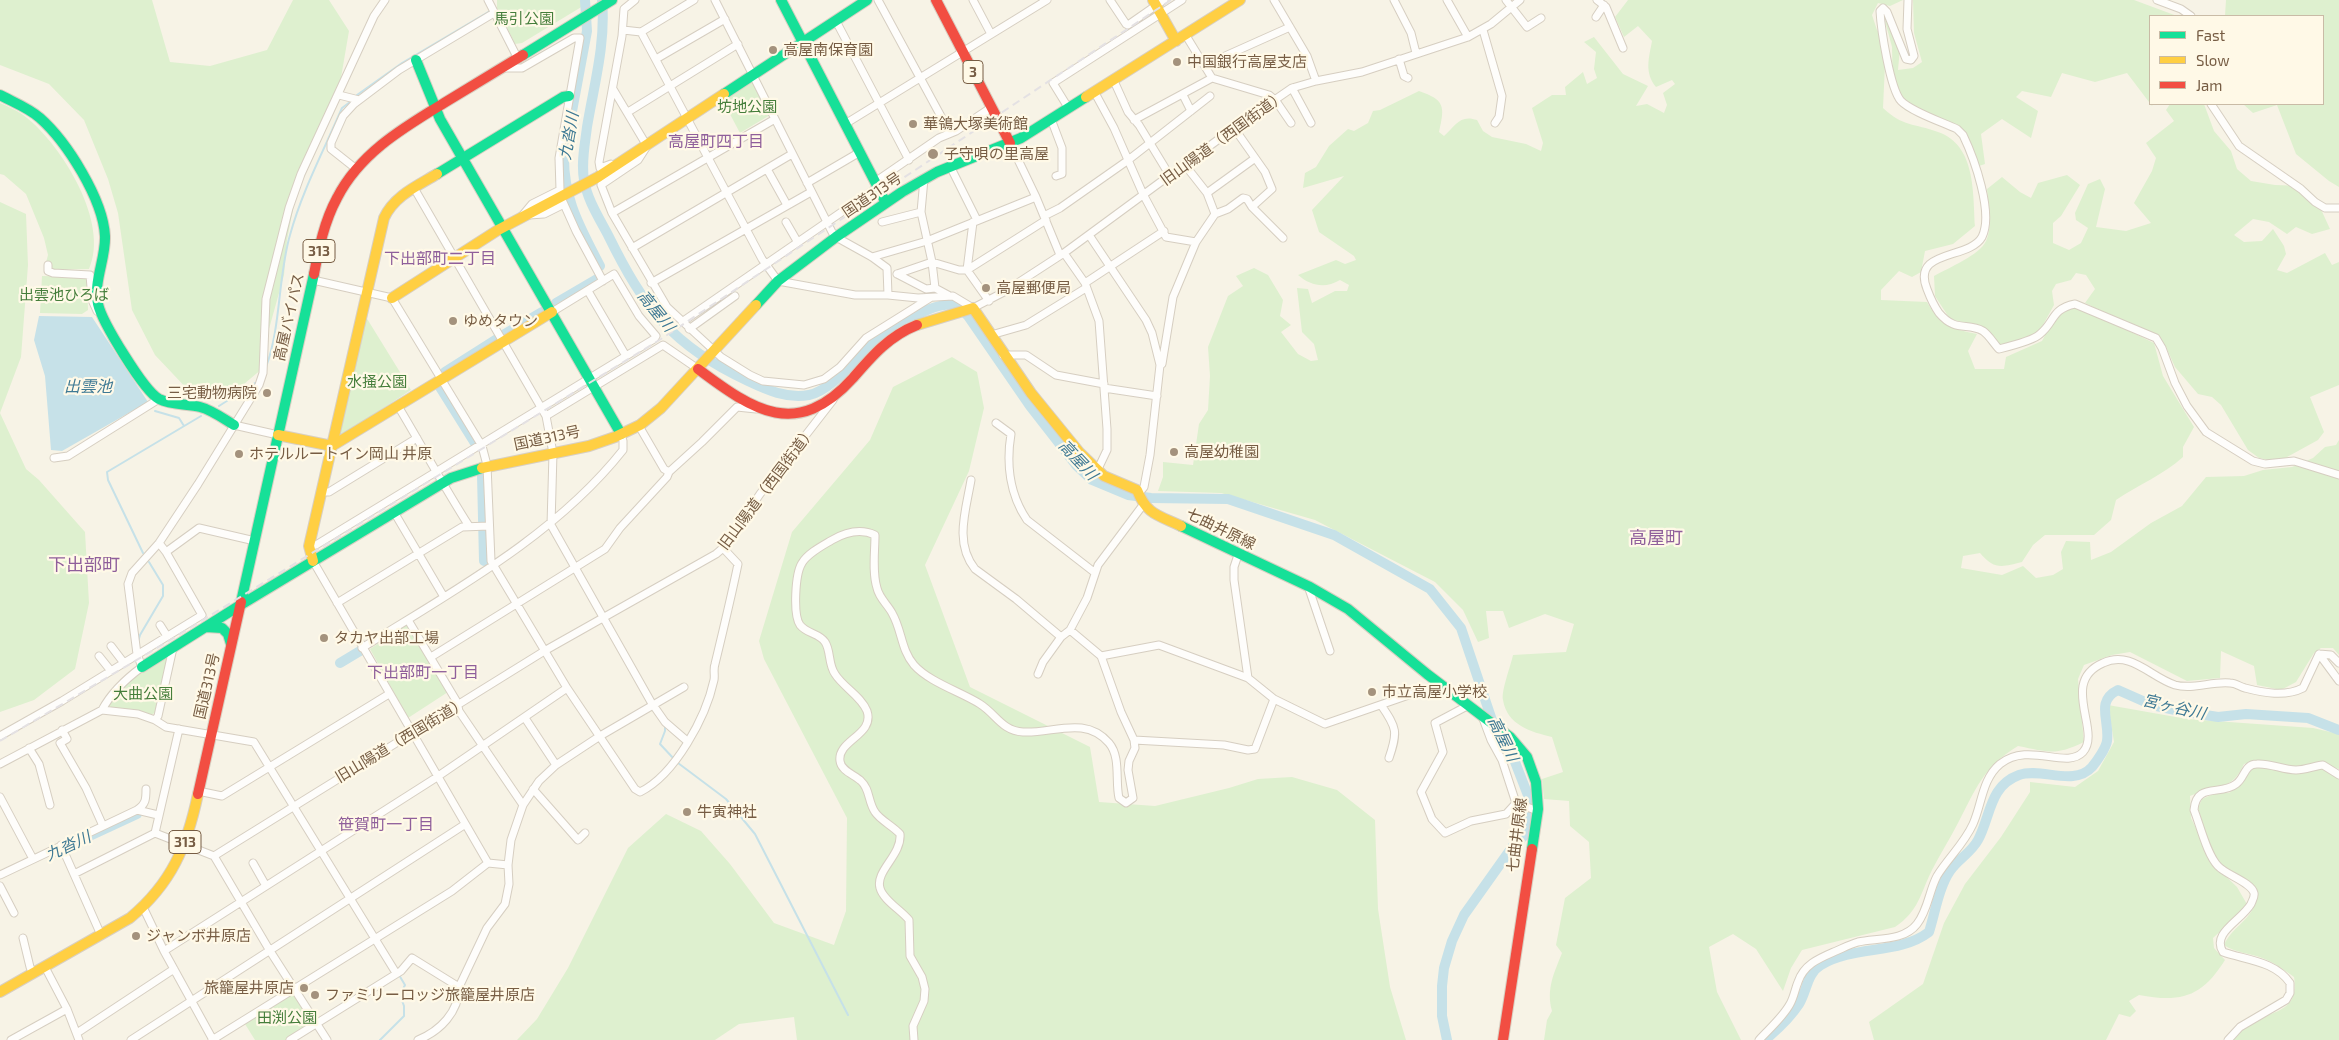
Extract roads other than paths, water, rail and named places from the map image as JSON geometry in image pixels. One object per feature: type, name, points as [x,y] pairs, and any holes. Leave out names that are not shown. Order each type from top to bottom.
[{"type":"main road","name":"高屋バイパス","points":[[242,604],[313,280],[330,213],[345,182],[355,168],[382,143],[517,57],[612,0]]},
{"type":"main road","points":[[781,0],[886,203]]},
{"type":"main road","points":[[392,298],[503,227],[612,169],[867,0]]},
{"type":"main road","name":"3","points":[[936,0],[1010,143]]},
{"type":"main road","name":"国道313号","points":[[0,992],[130,918],[143,907],[168,876],[185,844],[242,604],[442,482],[488,465],[596,443],[639,426],[661,408],[778,281],[836,237],[924,179],[950,166],[1010,143],[1069,109],[1240,0]]},
{"type":"main road","points":[[1158,5],[1176,40]]},
{"type":"main road","points":[[416,60],[435,108],[621,434]]},
{"type":"main road","points":[[0,95],[39,117],[58,138],[80,170],[97,203],[105,234],[105,245],[97,291],[98,304],[145,385],[159,399],[203,408],[234,425]]},
{"type":"main road","points":[[313,561],[309,546],[384,218],[392,204],[414,188],[563,97],[569,96]]},
{"type":"main road","points":[[699,367],[740,400],[758,409],[779,414],[802,413],[815,409],[833,398],[879,348],[893,337],[921,323],[972,308]]},
{"type":"main road","name":"七曲井原線","points":[[972,308],[1003,355],[1060,432],[1104,476],[1133,487],[1141,500],[1238,554],[1308,586],[1351,611],[1438,682],[1510,736],[1527,757],[1536,781],[1536,810],[1503,1040]]},
{"type":"main road","points":[[278,435],[332,446],[552,312]]},
{"type":"main road","points":[[250,566],[255,579],[262,587],[274,585]]},
{"type":"main road","points":[[142,667],[242,604]]},
{"type":"main road","points":[[205,627],[222,628],[228,634],[232,648]]},
{"type":"street","points":[[0,764],[102,710],[118,689],[142,667],[137,654],[128,584],[130,576],[158,543],[258,385],[263,373],[266,299],[289,208],[301,174],[374,16],[384,0]]},
{"type":"street","points":[[488,0],[517,57]]},
{"type":"street","points":[[635,0],[624,7],[623,30],[600,166],[606,167],[640,145],[647,146]]},
{"type":"street","points":[[623,30],[641,32],[694,0]]},
{"type":"street","points":[[716,0],[826,222],[836,237],[872,257],[887,268],[888,295]]},
{"type":"street","points":[[878,0],[950,133]]},
{"type":"street","points":[[973,0],[992,34]]},
{"type":"street","points":[[845,124],[1047,0]]},
{"type":"street","points":[[1110,0],[1128,25],[1158,5],[1182,0]]},
{"type":"street","points":[[1274,0],[1306,56],[1316,80]]},
{"type":"street","points":[[1394,0],[1411,33],[1416,53]]},
{"type":"street","points":[[1447,0],[1468,37]]},
{"type":"street","points":[[1506,0],[1527,27],[1541,18]]},
{"type":"street","name":"旧山陽道（西国街道）","points":[[972,308],[990,301],[1062,254],[1234,128],[1292,88],[1316,80],[1362,72],[1468,37],[1483,30],[1520,0]]},
{"type":"street","points":[[1908,0],[1907,29],[1914,56],[1911,60],[1906,59],[1887,12],[1883,8],[1880,11],[1885,48],[1896,93],[1902,102],[1957,129],[1963,135],[1985,198],[1987,223],[1981,237],[1974,246],[1933,261],[1926,267],[1924,274],[1925,284],[1938,312],[1952,325],[1983,331],[1999,348],[2033,339],[2041,334],[2056,312],[2065,306],[2075,304],[2156,338],[2187,406],[2206,432],[2253,461],[2264,464],[2294,461],[2339,475]]},
{"type":"street","points":[[2157,0],[2181,9],[2190,15]]},
{"type":"street","points":[[1596,17],[1602,2]]},
{"type":"street","points":[[1602,2],[1623,48]]},
{"type":"street","points":[[1069,109],[1053,83],[1158,5]]},
{"type":"street","points":[[355,168],[331,149],[331,143],[343,116],[359,100],[416,60],[494,13]]},
{"type":"street","points":[[656,59],[725,19]]},
{"type":"street","points":[[836,20],[909,160]]},
{"type":"street","points":[[1205,66],[1290,27]]},
{"type":"street","points":[[1483,30],[1502,96],[1499,117],[1495,123]]},
{"type":"street","points":[[641,32],[746,228],[778,281],[845,294],[931,298],[948,295]]},
{"type":"street","points":[[1185,34],[1212,78],[1258,91],[1275,99],[1291,124]]},
{"type":"street","points":[[500,68],[522,68],[579,37],[580,42],[558,158],[562,197],[576,231],[603,281]]},
{"type":"street","points":[[628,112],[738,44]]},
{"type":"street","points":[[1399,59],[1404,76],[1408,78]]},
{"type":"street","points":[[1134,120],[1212,78]]},
{"type":"street","points":[[1114,81],[1128,112],[1139,125],[1170,176]]},
{"type":"street","points":[[1292,88],[1311,124]]},
{"type":"street","points":[[613,89],[647,146]]},
{"type":"street","points":[[1095,93],[1114,128],[1127,161],[1144,195],[1168,238],[1196,242]]},
{"type":"street","points":[[339,95],[359,100]]},
{"type":"street","points":[[897,274],[932,262],[959,270],[967,270],[1127,161],[1210,96]]},
{"type":"street","points":[[1184,97],[1191,111]]},
{"type":"street","points":[[2212,105],[2239,146],[2301,189],[2314,202],[2325,208],[2339,208]]},
{"type":"street","points":[[682,322],[826,222],[939,138],[992,107]]},
{"type":"street","points":[[612,213],[775,119]]},
{"type":"street","points":[[1051,119],[1062,152],[1062,174],[1056,176]]},
{"type":"street","points":[[1234,128],[1254,159],[1265,172],[1273,187],[1252,207]]},
{"type":"street","points":[[1010,143],[1062,254],[1086,285],[1099,320],[1107,450],[1097,470]]},
{"type":"street","points":[[647,146],[638,160],[601,185],[612,213],[651,283],[667,307],[689,329],[734,366],[763,381],[791,384],[816,382],[840,367],[866,338],[931,298]]},
{"type":"street","points":[[807,183],[860,152]]},
{"type":"street","points":[[632,248],[792,154]]},
{"type":"street","points":[[1207,193],[1254,159]]},
{"type":"street","points":[[1185,165],[1207,193],[1215,214]]},
{"type":"street","points":[[950,166],[975,221],[967,270],[990,301]]},
{"type":"street","points":[[767,169],[787,204]]},
{"type":"street","points":[[924,179],[921,212],[932,262],[935,288]]},
{"type":"street","points":[[414,188],[546,416],[553,453],[550,521],[653,704],[665,722],[687,741]]},
{"type":"street","points":[[651,283],[811,192]]},
{"type":"street","points":[[872,257],[927,241],[1036,196]]},
{"type":"street","points":[[1160,365],[1162,364],[1173,297],[1196,242],[1215,214],[1228,209],[1243,198],[1247,199],[1252,207],[1283,238]]},
{"type":"street","points":[[882,222],[921,212]]},
{"type":"street","points":[[786,222],[797,241]]},
{"type":"street","points":[[991,335],[1026,326],[1164,231]]},
{"type":"street","points":[[1038,674],[1061,636],[1070,630],[1087,598],[1094,572],[1141,500],[1157,396],[1160,365],[1152,333],[1146,320],[1089,235]]},
{"type":"street","points":[[48,265],[48,271],[53,273],[90,275],[93,304],[97,311],[102,313]]},
{"type":"street","points":[[888,272],[897,274],[926,289],[935,288],[959,298],[972,308]]},
{"type":"street","points":[[552,312],[614,274],[639,316],[656,336],[654,339],[658,348]]},
{"type":"street","points":[[313,280],[392,298],[480,444],[488,465],[485,526],[490,558],[493,565],[546,650],[567,688],[635,789],[640,792],[656,782],[674,762],[697,722],[714,679],[714,667],[728,616],[738,564],[723,548]]},
{"type":"street","points":[[588,291],[626,356]]},
{"type":"street","points":[[689,329],[735,296]]},
{"type":"street","points":[[546,416],[626,356],[654,339]]},
{"type":"street","points":[[309,546],[316,545],[541,407],[663,345],[699,367]]},
{"type":"street","points":[[1003,355],[1026,354],[1056,375],[1157,396]]},
{"type":"street","name":"旧山陽道（西国街道）","points":[[214,856],[546,650],[699,566],[723,548],[760,494],[832,402],[833,398]]},
{"type":"street","points":[[54,458],[68,456],[159,399]]},
{"type":"street","points":[[398,406],[469,526]]},
{"type":"street","points":[[431,657],[605,549],[620,528],[667,477],[669,472],[696,448],[736,407],[758,409]]},
{"type":"street","points":[[996,423],[1011,434],[1010,469],[1012,486],[1021,511],[1028,520],[1094,572]]},
{"type":"street","points":[[234,425],[278,435]]},
{"type":"street","points":[[639,426],[664,469],[669,472]]},
{"type":"street","points":[[362,648],[493,565],[574,504],[620,454],[624,447],[621,434]]},
{"type":"street","points":[[321,492],[329,492],[417,438]]},
{"type":"street","points":[[971,480],[962,536],[969,563],[974,569],[1016,599],[1061,636]]},
{"type":"street","points":[[394,511],[444,597]]},
{"type":"street","points":[[337,603],[462,527],[485,526]]},
{"type":"street","points":[[166,552],[199,528],[255,541]]},
{"type":"street","points":[[914,1040],[913,1026],[924,1001],[925,989],[922,977],[910,956],[909,920],[884,895],[879,887],[881,876],[901,843],[900,834],[875,813],[868,789],[862,781],[842,768],[840,763],[840,756],[844,748],[864,729],[868,720],[867,711],[834,674],[826,644],[821,637],[799,624],[796,589],[802,562],[818,548],[841,535],[860,530],[875,534],[876,588],[893,614],[902,643],[914,666],[982,705],[1004,726],[1012,730],[1024,732],[1064,726],[1098,733],[1114,750],[1117,790],[1119,798],[1126,803],[1133,798],[1128,770],[1129,761],[1135,748],[1134,740],[1101,656],[1070,630]]},
{"type":"street","points":[[0,736],[202,616],[166,552],[158,543]]},
{"type":"street","points":[[1238,554],[1234,567],[1234,580],[1248,678]]},
{"type":"street","points":[[313,561],[464,825],[488,863]]},
{"type":"street","points":[[1308,586],[1330,651]]},
{"type":"street","points":[[408,620],[482,746],[523,805]]},
{"type":"street","points":[[160,625],[167,636]]},
{"type":"street","points":[[1101,656],[1159,645],[1164,649],[1248,678],[1274,699],[1324,724],[1432,687],[1438,682]]},
{"type":"street","points":[[111,646],[124,663]]},
{"type":"street","points":[[155,720],[158,716],[173,648]]},
{"type":"street","points":[[2319,654],[2331,654],[2339,663]]},
{"type":"street","points":[[2319,654],[2339,680]]},
{"type":"street","points":[[1763,1039],[1789,1006],[1802,972],[1813,962],[1858,942],[1901,936],[1918,924],[1936,878],[1948,859],[1965,840],[1973,823],[1989,776],[2000,765],[2010,758],[2022,754],[2068,758],[2076,757],[2083,752],[2087,744],[2088,735],[2082,691],[2088,676],[2098,666],[2116,659],[2126,659],[2176,685],[2185,687],[2229,683],[2244,688],[2283,694],[2303,688],[2319,654]]},
{"type":"street","points":[[100,656],[111,671]]},
{"type":"street","points":[[418,1040],[432,1033],[445,1021],[456,1005],[459,987],[487,928],[505,904],[509,884],[508,865],[511,840],[523,805],[543,775],[600,736],[684,686]]},
{"type":"street","points":[[164,951],[437,777],[567,688]]},
{"type":"street","points":[[198,791],[222,796],[389,694]]},
{"type":"street","points":[[1134,740],[1224,745],[1248,750],[1255,749],[1274,699]]},
{"type":"street","points":[[1381,705],[1389,717],[1396,736],[1389,758]]},
{"type":"street","points":[[1469,705],[1435,723],[1443,752],[1421,792],[1426,811],[1445,833],[1471,821],[1506,814],[1518,804]]},
{"type":"street","points":[[102,710],[124,711],[155,720],[161,725],[254,742],[396,973]]},
{"type":"street","points":[[525,718],[556,765]]},
{"type":"street","points":[[1485,718],[1491,740],[1502,760],[1518,804]]},
{"type":"street","points":[[154,833],[179,729]]},
{"type":"street","points":[[62,730],[67,739],[60,743],[86,788],[103,826]]},
{"type":"street","points":[[29,748],[39,764],[50,805]]},
{"type":"street","points":[[2228,1040],[2240,1027],[2286,1000],[2290,993],[2290,983],[2277,970],[2245,956],[2223,952],[2219,946],[2219,941],[2224,932],[2246,913],[2254,893],[2250,887],[2220,869],[2213,861],[2194,810],[2195,803],[2201,794],[2206,791],[2227,788],[2236,784],[2250,766],[2257,764],[2297,770],[2323,765],[2339,775]]},
{"type":"street","points":[[0,875],[62,848],[137,810],[146,801],[146,789]]},
{"type":"street","points":[[533,789],[578,840],[585,833]]},
{"type":"street","points":[[0,797],[33,859]]},
{"type":"street","points":[[1518,804],[1536,810]]},
{"type":"street","points":[[137,810],[158,815]]},
{"type":"street","points":[[131,1040],[464,825]]},
{"type":"street","points":[[74,874],[154,833],[214,856],[327,1040]]},
{"type":"street","points":[[62,848],[101,935]]},
{"type":"street","points":[[143,907],[164,951],[213,1040],[452,891],[488,863],[508,865]]},
{"type":"street","points":[[253,864],[266,886]]},
{"type":"street","points":[[0,886],[14,913]]},
{"type":"street","points":[[23,938],[33,974]]},
{"type":"street","points":[[290,1040],[396,973],[412,958],[459,987]]},
{"type":"street","points":[[45,967],[67,1009],[78,1036],[174,969]]},
{"type":"street","points":[[11,1040],[67,1009]]},
{"type":"water","name":"出雲池","points":[[39,316],[92,317],[148,402],[62,451],[51,450],[45,376],[34,340]]},
{"type":"waterway","name":"九沓川","points":[[585,0],[587,31],[564,154],[564,170],[566,185],[574,212],[600,266]]},
{"type":"waterway","name":"高屋川","points":[[602,0],[601,48],[584,153],[583,173],[586,187],[594,208],[634,284],[663,322],[699,354],[722,368],[770,390],[785,395],[809,395],[834,381],[873,343],[901,323],[938,307],[957,306],[968,316],[1030,406],[1076,465],[1092,480],[1128,495],[1151,498],[1228,499],[1334,535],[1430,589],[1461,628],[1496,732],[1510,749],[1529,798],[1530,819],[1525,835],[1513,846],[1464,915],[1452,941],[1444,968],[1442,986],[1442,1016],[1447,1040]]},
{"type":"waterway","points":[[357,95],[402,63],[490,11]]},
{"type":"waterway","points":[[266,367],[271,352],[277,318],[286,251],[295,219],[342,108],[350,102]]},
{"type":"waterway","name":"九沓川","points":[[556,303],[597,279]]},
{"type":"waterway","name":"九沓川","points":[[503,335],[542,312]]},
{"type":"waterway","name":"九沓川","points":[[445,372],[497,339]]},
{"type":"waterway","points":[[219,406],[255,383]]},
{"type":"waterway","name":"九沓川","points":[[440,387],[475,443]]},
{"type":"waterway","points":[[155,411],[179,418],[184,426]]},
{"type":"waterway","points":[[143,553],[108,480],[107,472],[201,416]]},
{"type":"waterway","name":"九沓川","points":[[482,475],[484,561]]},
{"type":"waterway","points":[[138,642],[140,635],[163,596],[163,585],[149,562]]},
{"type":"waterway","name":"九沓川","points":[[340,663],[360,651]]},
{"type":"waterway","name":"宮ヶ谷川","points":[[1765,1040],[1784,1023],[1795,1009],[1802,999],[1810,977],[1816,968],[1834,959],[1848,955],[1904,944],[1929,932],[1946,877],[1978,840],[1992,803],[2002,786],[2009,780],[2028,773],[2067,776],[2085,773],[2099,758],[2106,744],[2105,706],[2111,695],[2118,690],[2152,705],[2180,711],[2218,717],[2246,714],[2308,718],[2339,730]]},
{"type":"waterway","points":[[665,726],[660,744],[674,759]]},
{"type":"waterway","points":[[678,763],[726,799],[755,834],[848,1015]]},
{"type":"waterway","name":"九沓川","points":[[55,852],[137,814]]},
{"type":"waterway","points":[[380,1040],[404,1016],[404,1006],[400,995],[405,985],[399,975]]},
{"type":"railway","points":[[0,741],[162,645],[661,339],[1171,0]]},
{"type":"place","name":"高屋南保育園","points":[[773,50]]},
{"type":"place","name":"中国銀行高屋支店","points":[[1177,62]]},
{"type":"place","name":"華鴒大塚美術館","points":[[913,124]]},
{"type":"place","name":"子守唄の里高屋","points":[[933,154]]},
{"type":"place","name":"高屋郵便局","points":[[986,288]]},
{"type":"place","name":"ゆめタウン","points":[[453,321]]},
{"type":"place","name":"三宅動物病院","points":[[267,393]]},
{"type":"place","name":"高屋幼稚園","points":[[1174,452]]},
{"type":"place","name":"ホテルルートイン岡山 井原","points":[[239,454]]},
{"type":"place","name":"タカヤ出部工場","points":[[324,638]]},
{"type":"place","name":"市立高屋小学校","points":[[1372,692]]},
{"type":"place","name":"牛寅神社","points":[[687,812]]},
{"type":"place","name":"ジャンボ井原店","points":[[136,936]]},
{"type":"place","name":"旅籠屋井原店","points":[[304,988]]},
{"type":"place","name":"ファミリーロッジ旅籠屋井原店","points":[[315,995]]},
{"type":"district","name":"高屋町四丁目","points":[[716,142]]},
{"type":"district","name":"下出部町二丁目","points":[[440,259]]},
{"type":"district","name":"高屋町","points":[[1656,538]]},
{"type":"district","name":"下出部町","points":[[84,565]]},
{"type":"district","name":"下出部町一丁目","points":[[423,673]]},
{"type":"district","name":"笹賀町一丁目","points":[[386,825]]},
{"type":"park label","name":"馬引公園","points":[[524,19]]},
{"type":"park label","name":"坊地公園","points":[[747,107]]},
{"type":"park label","name":"出雲池ひろば","points":[[64,295]]},
{"type":"park label","name":"水掻公園","points":[[377,382]]},
{"type":"park label","name":"大曲公園","points":[[143,694]]},
{"type":"park label","name":"田渕公園","points":[[287,1018]]}]
